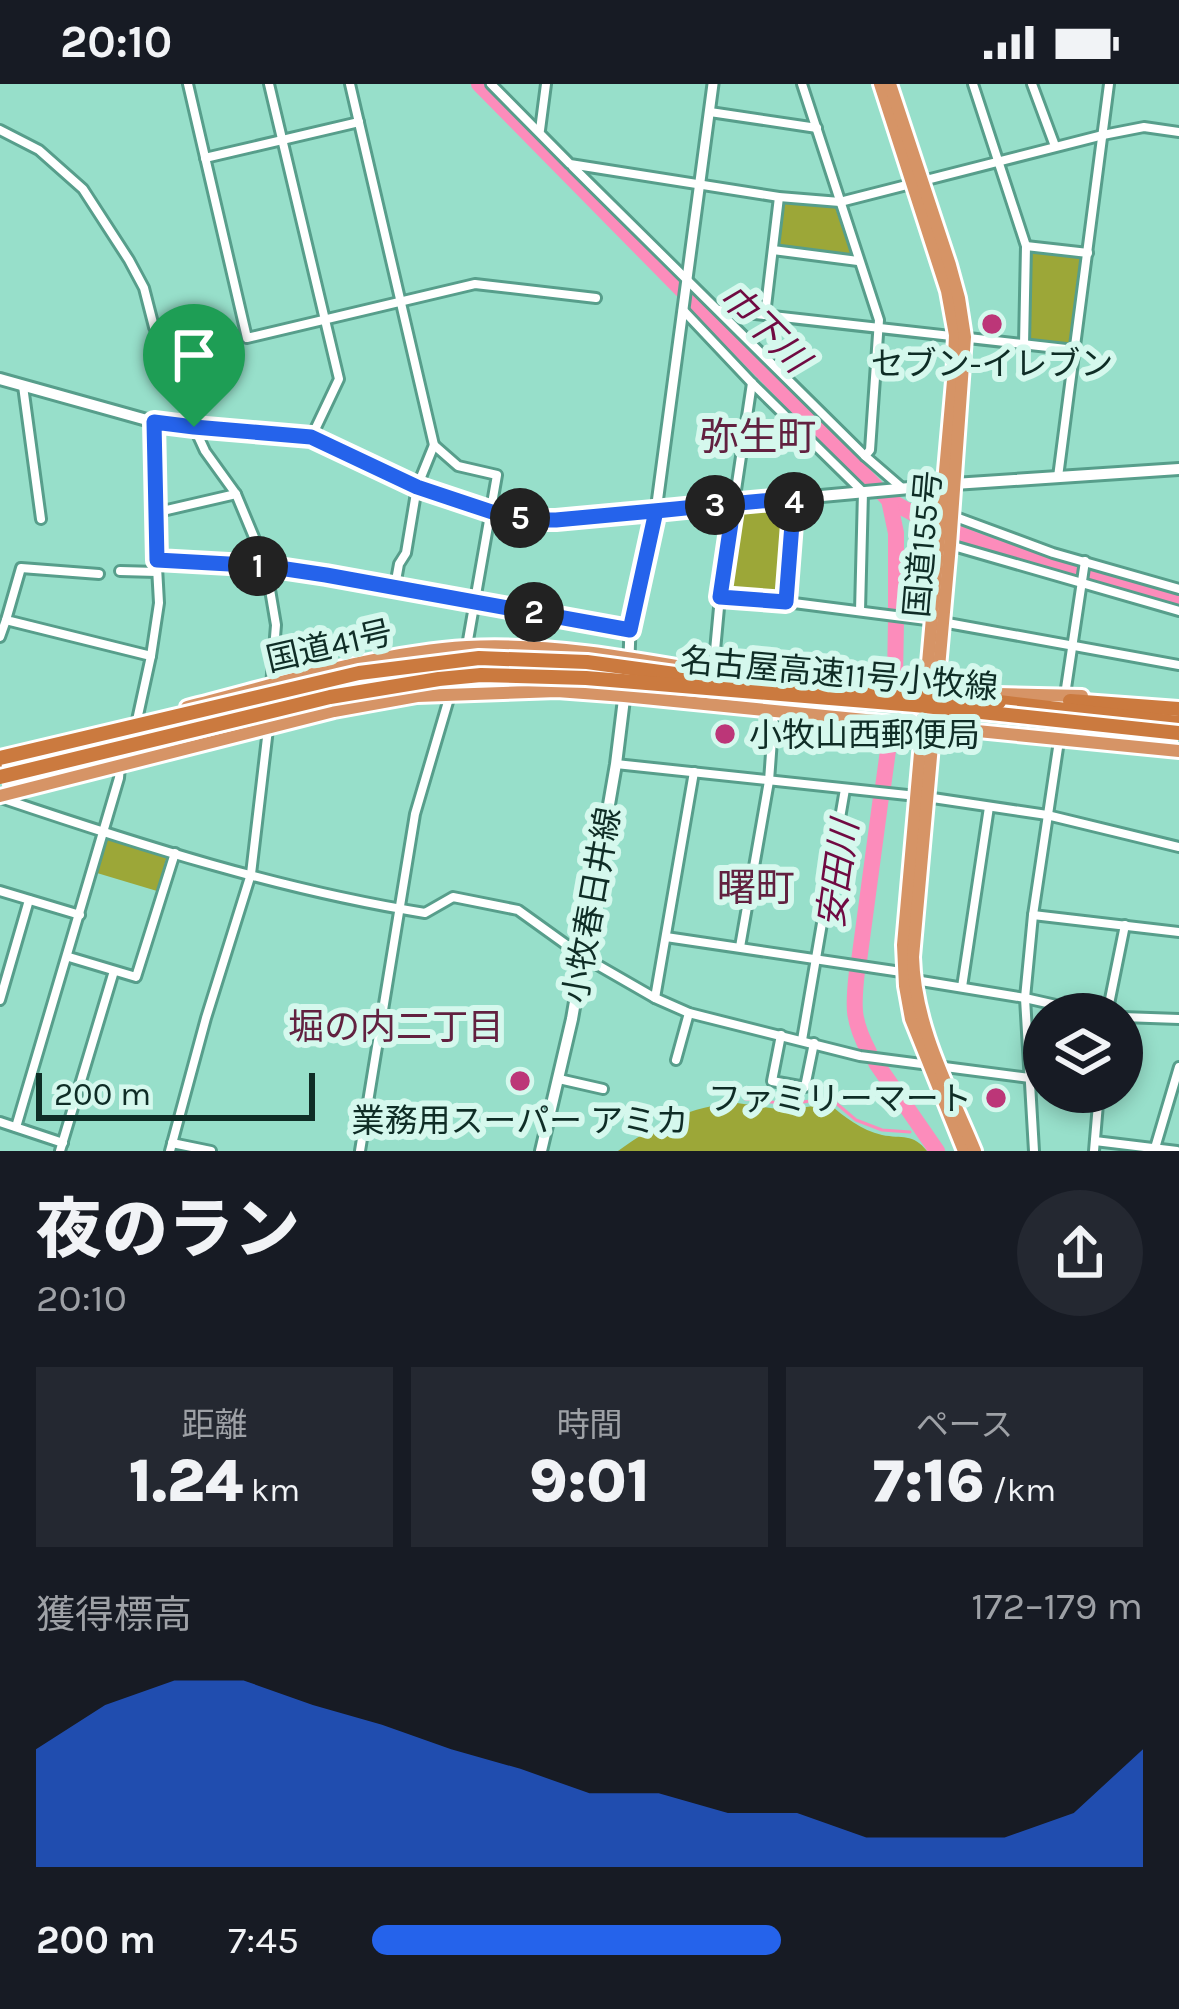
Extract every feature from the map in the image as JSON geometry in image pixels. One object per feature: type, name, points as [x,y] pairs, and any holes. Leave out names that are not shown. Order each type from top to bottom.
[{"type":"highway","name":"国道155号","points":[[880,84],[959,298],[963,391],[948,484],[947,539],[903,944],[910,975],[910,1019],[975,1151]]},
{"type":"highway","name":"国道155号","points":[[890,84],[918,184]]},
{"type":"highway","name":"国道41号","points":[[0,758],[271,686],[390,658],[467,647],[576,649],[713,672],[931,692],[1065,695],[1179,706]]},
{"type":"highway","name":"名古屋高速11号小牧線","points":[[0,758],[326,680],[437,661],[587,662],[999,703]]},
{"type":"highway","points":[[0,758],[34,761],[310,694],[464,667],[533,665],[675,674]]},
{"type":"highway","name":"名古屋高速11号小牧線","points":[[0,777],[330,697],[481,675],[630,681],[1179,733]]},
{"type":"highway","name":"国道41号","points":[[0,797],[334,711],[450,694],[557,691],[625,696],[1179,751]]},
{"type":"highway","points":[[999,703],[1034,699],[1179,706]]},
{"type":"highway","points":[[999,703],[1179,723]]},
{"type":"highway","name":"国道155号","points":[[933,1066],[964,1151]]},
{"type":"main road","points":[[0,379],[154,422],[311,437],[417,487],[530,520],[948,484],[1179,470]]},
{"type":"main road","name":"小牧春日井線","points":[[541,1151],[582,956],[616,764],[629,658]]},
{"type":"street","points":[[188,84],[247,338],[475,284],[596,298]]},
{"type":"street","points":[[269,84],[339,380],[311,437]]},
{"type":"street","points":[[350,84],[434,446],[417,487],[395,586]]},
{"type":"street","points":[[491,84],[903,488]]},
{"type":"street","points":[[539,130],[547,84]]},
{"type":"street","points":[[629,658],[630,630],[656,511],[713,84]]},
{"type":"street","points":[[802,84],[878,326],[866,456]]},
{"type":"street","points":[[973,84],[1026,246],[1024,345]]},
{"type":"street","points":[[1032,84],[1055,146]]},
{"type":"street","points":[[1058,479],[1109,84]]},
{"type":"street","points":[[710,112],[818,128]]},
{"type":"street","points":[[205,158],[359,122]]},
{"type":"street","points":[[570,164],[840,202],[1103,135],[1144,127],[1179,131]]},
{"type":"street","points":[[0,130],[39,150],[83,190],[148,298],[154,327],[188,399],[194,427],[236,494],[266,566],[276,625],[271,686]]},
{"type":"street","points":[[765,315],[779,196]]},
{"type":"street","points":[[1026,246],[1088,254]]},
{"type":"street","points":[[773,250],[858,261]]},
{"type":"street","points":[[683,310],[863,492],[860,611]]},
{"type":"street","points":[[717,310],[1075,350]]},
{"type":"street","points":[[713,672],[752,383]]},
{"type":"street","points":[[23,386],[41,519]]},
{"type":"street","points":[[136,720],[159,603],[154,422]]},
{"type":"street","points":[[434,446],[458,466],[497,476],[467,647]]},
{"type":"street","points":[[154,512],[236,494]]},
{"type":"street","points":[[786,602],[794,498]]},
{"type":"street","points":[[948,518],[1179,589]]},
{"type":"street","points":[[947,539],[1179,610]]},
{"type":"street","points":[[157,560],[266,566],[630,630]]},
{"type":"street","points":[[1065,695],[1085,561]]},
{"type":"street","points":[[0,637],[21,568],[100,574]]},
{"type":"street","points":[[120,571],[158,572]]},
{"type":"street","points":[[720,597],[937,621],[1179,665]]},
{"type":"street","points":[[6,620],[151,656]]},
{"type":"street","points":[[360,1151],[420,792],[450,694]]},
{"type":"street","points":[[740,947],[769,781],[774,712]]},
{"type":"street","points":[[211,1151],[171,1147],[251,874],[268,727]]},
{"type":"street","points":[[1025,993],[1059,741]]},
{"type":"street","points":[[616,764],[989,806],[1179,847]]},
{"type":"street","points":[[16,1127],[120,765]]},
{"type":"street","points":[[655,998],[694,772]]},
{"type":"street","points":[[802,1040],[845,789]]},
{"type":"street","points":[[0,797],[175,853],[398,909],[425,914],[453,897],[518,910],[582,956],[688,1012],[860,1056],[1023,1077]]},
{"type":"street","points":[[962,987],[989,806]]},
{"type":"street","points":[[68,957],[136,977],[175,853]]},
{"type":"street","points":[[0,891],[80,915]]},
{"type":"street","points":[[0,1000],[29,900]]},
{"type":"street","points":[[1033,915],[1179,932]]},
{"type":"street","points":[[1111,993],[1125,925]]},
{"type":"street","points":[[666,937],[1023,998]]},
{"type":"street","points":[[0,1122],[62,1147],[114,971]]},
{"type":"street","points":[[676,1060],[688,1012]]},
{"type":"street","points":[[1143,1018],[1179,1019]]},
{"type":"street","points":[[782,1035],[772,1081],[805,1087],[814,1043]]},
{"type":"street","points":[[1155,1148],[1179,1067]]},
{"type":"street","points":[[559,1079],[603,1089]]},
{"type":"street","points":[[1032,1113],[1034,1151]]},
{"type":"street","points":[[1098,1113],[1094,1146],[1177,1151]]},
{"type":"green space","points":[[783,201],[835,206],[852,257],[780,246]]},
{"type":"green space","points":[[1030,250],[1083,256],[1071,344],[1028,339]]},
{"type":"green space","points":[[794,498],[786,602],[720,597],[733,504]]},
{"type":"green space","points":[[108,838],[167,856],[157,891],[97,873]]},
{"type":"green space","points":[[737,1103],[784,1110],[829,1104],[867,1130],[912,1139],[927,1151],[618,1151],[674,1118]]},
{"type":"waterway","name":"巾下川","points":[[479,84],[889,500],[993,546],[1179,600]]},
{"type":"waterway","name":"安田川","points":[[889,500],[896,533],[896,610]]},
{"type":"waterway","name":"安田川","points":[[895,678],[896,620]]},
{"type":"waterway","name":"安田川","points":[[883,787],[890,736]]},
{"type":"waterway","name":"安田川","points":[[859,961],[881,797]]},
{"type":"waterway","name":"安田川","points":[[857,971],[855,1013],[869,1052]]},
{"type":"waterway","name":"安田川","points":[[876,1063],[937,1151]]},
{"type":"waterway","points":[[745,1099],[790,1104],[830,1098],[856,1120],[882,1130],[910,1132]]},
{"type":"place","name":"セブン-イレブン","points":[[992,324]]},
{"type":"place","name":"小牧山西郵便局","points":[[725,734]]},
{"type":"place","name":"業務用スーパー アミカ","points":[[520,1081]]},
{"type":"place","name":"ファミリーマート","points":[[996,1098]]},
{"type":"district","name":"弥生町","points":[[758,436]]},
{"type":"district","name":"曙町","points":[[756,887]]},
{"type":"district","name":"堀の内二丁目","points":[[396,1026]]},
{"type":"route","points":[[194,427],[154,422],[157,560],[266,566],[630,630],[656,511],[734,503],[720,597],[786,602],[794,498],[734,503],[556,520],[530,520],[417,487],[311,437],[194,427]]}]
